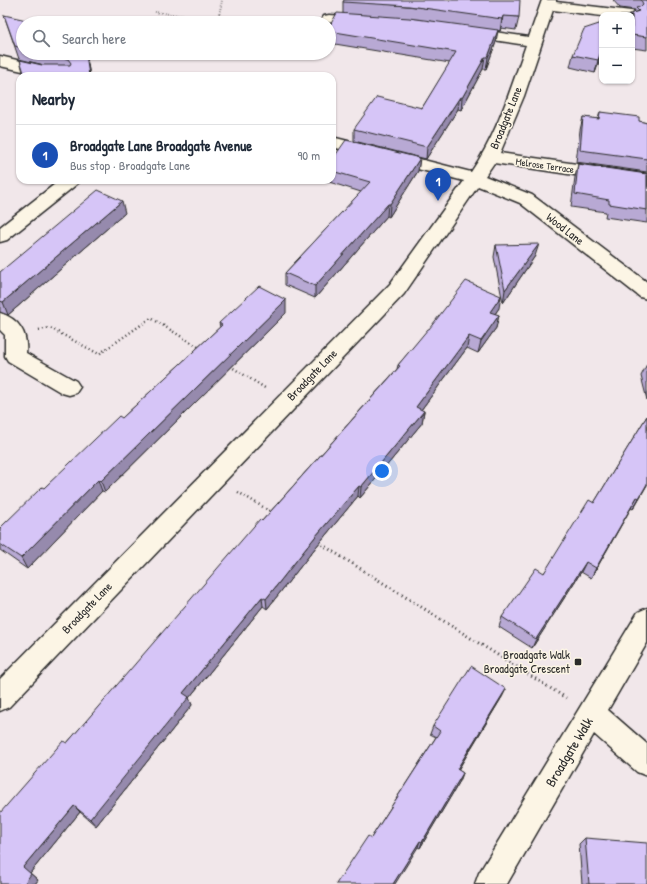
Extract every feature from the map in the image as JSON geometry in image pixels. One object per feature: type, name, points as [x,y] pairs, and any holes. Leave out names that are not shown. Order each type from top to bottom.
[{"type":"street","points":[[549,2],[612,12]]},
{"type":"street","name":"Broadgate Lane","points":[[0,698],[397,289],[476,179],[490,157],[516,96],[549,2]]},
{"type":"street","points":[[635,16],[647,17]]},
{"type":"street","points":[[336,19],[376,22]]},
{"type":"street","points":[[453,30],[535,42]]},
{"type":"street","points":[[0,61],[48,72]]},
{"type":"street","name":"Wood Lane","points":[[336,143],[476,179],[526,199],[647,292]]},
{"type":"street","name":"Melrose Terrace","points":[[490,157],[647,180]]},
{"type":"street","points":[[0,236],[67,184]]},
{"type":"street","points":[[0,320],[12,327],[18,340],[15,356],[69,387]]},
{"type":"street","name":"Broadgate Walk","points":[[490,884],[647,620]]},
{"type":"street","points":[[592,714],[647,762]]},
{"type":"path","points":[[219,16],[222,0]]},
{"type":"path","points":[[155,12],[183,16]]},
{"type":"path","points":[[15,334],[50,328],[99,354],[150,318],[205,351]]},
{"type":"path","points":[[226,364],[287,401]]},
{"type":"path","points":[[214,476],[275,515]]},
{"type":"path","points":[[315,540],[592,714]]},
{"type":"building","points":[[344,0],[520,0],[519,17],[503,16],[502,19],[409,6],[343,2]]},
{"type":"building","points":[[641,0],[647,0],[647,37],[635,35],[635,12],[639,11],[636,8],[643,4]]},
{"type":"building","points":[[337,13],[409,18],[498,30],[488,57],[485,57],[462,98],[460,97],[427,147],[354,129],[377,97],[422,108],[456,52],[336,32],[335,16]]},
{"type":"building","points":[[4,15],[16,18],[15,46]]},
{"type":"building","points":[[599,24],[598,60],[573,55],[584,29]]},
{"type":"building","points":[[20,60],[42,65],[70,65],[71,63],[69,60],[87,60],[88,72],[24,72]]},
{"type":"building","points":[[600,112],[639,117],[639,121],[647,123],[647,159],[580,150],[583,117],[599,119]]},
{"type":"building","points":[[346,140],[420,158],[390,204],[388,204],[315,286],[285,273],[370,182],[336,172],[336,154]]},
{"type":"building","points":[[578,164],[647,174],[647,210],[609,204],[609,200],[575,194]]},
{"type":"building","points":[[98,190],[122,201],[3,302],[0,301],[0,272]]},
{"type":"building","points":[[539,244],[505,290],[496,245]]},
{"type":"building","points":[[466,281],[501,296],[490,312],[499,315],[481,341],[469,336],[416,407],[424,411],[361,487],[359,486],[315,537],[266,599],[262,597],[183,693],[189,697],[90,819],[74,806],[23,867],[31,874],[24,884],[0,884],[0,813],[63,741],[67,743],[260,519],[262,521],[400,366],[398,365],[429,329]]},
{"type":"building","points":[[259,286],[286,300],[101,481],[98,480],[21,558],[0,544],[0,528],[119,416],[122,418],[222,325],[219,323]]},
{"type":"building","points":[[647,416],[647,484],[639,498],[637,497],[596,568],[586,562],[536,639],[502,617],[536,568],[544,573],[589,500],[594,503]]},
{"type":"building","points":[[471,666],[506,689],[457,769],[463,773],[422,842],[420,841],[393,884],[336,884],[368,836],[371,838],[440,731],[433,726]]},
{"type":"building","points":[[585,838],[647,843],[647,884],[589,884]]},
{"type":"place","name":"Broadgate Lane Broadgate Avenue","points":[[438,201]]},
{"type":"place","name":"Broadgate Walk Broadgate Crescent","points":[[578,662]]}]
